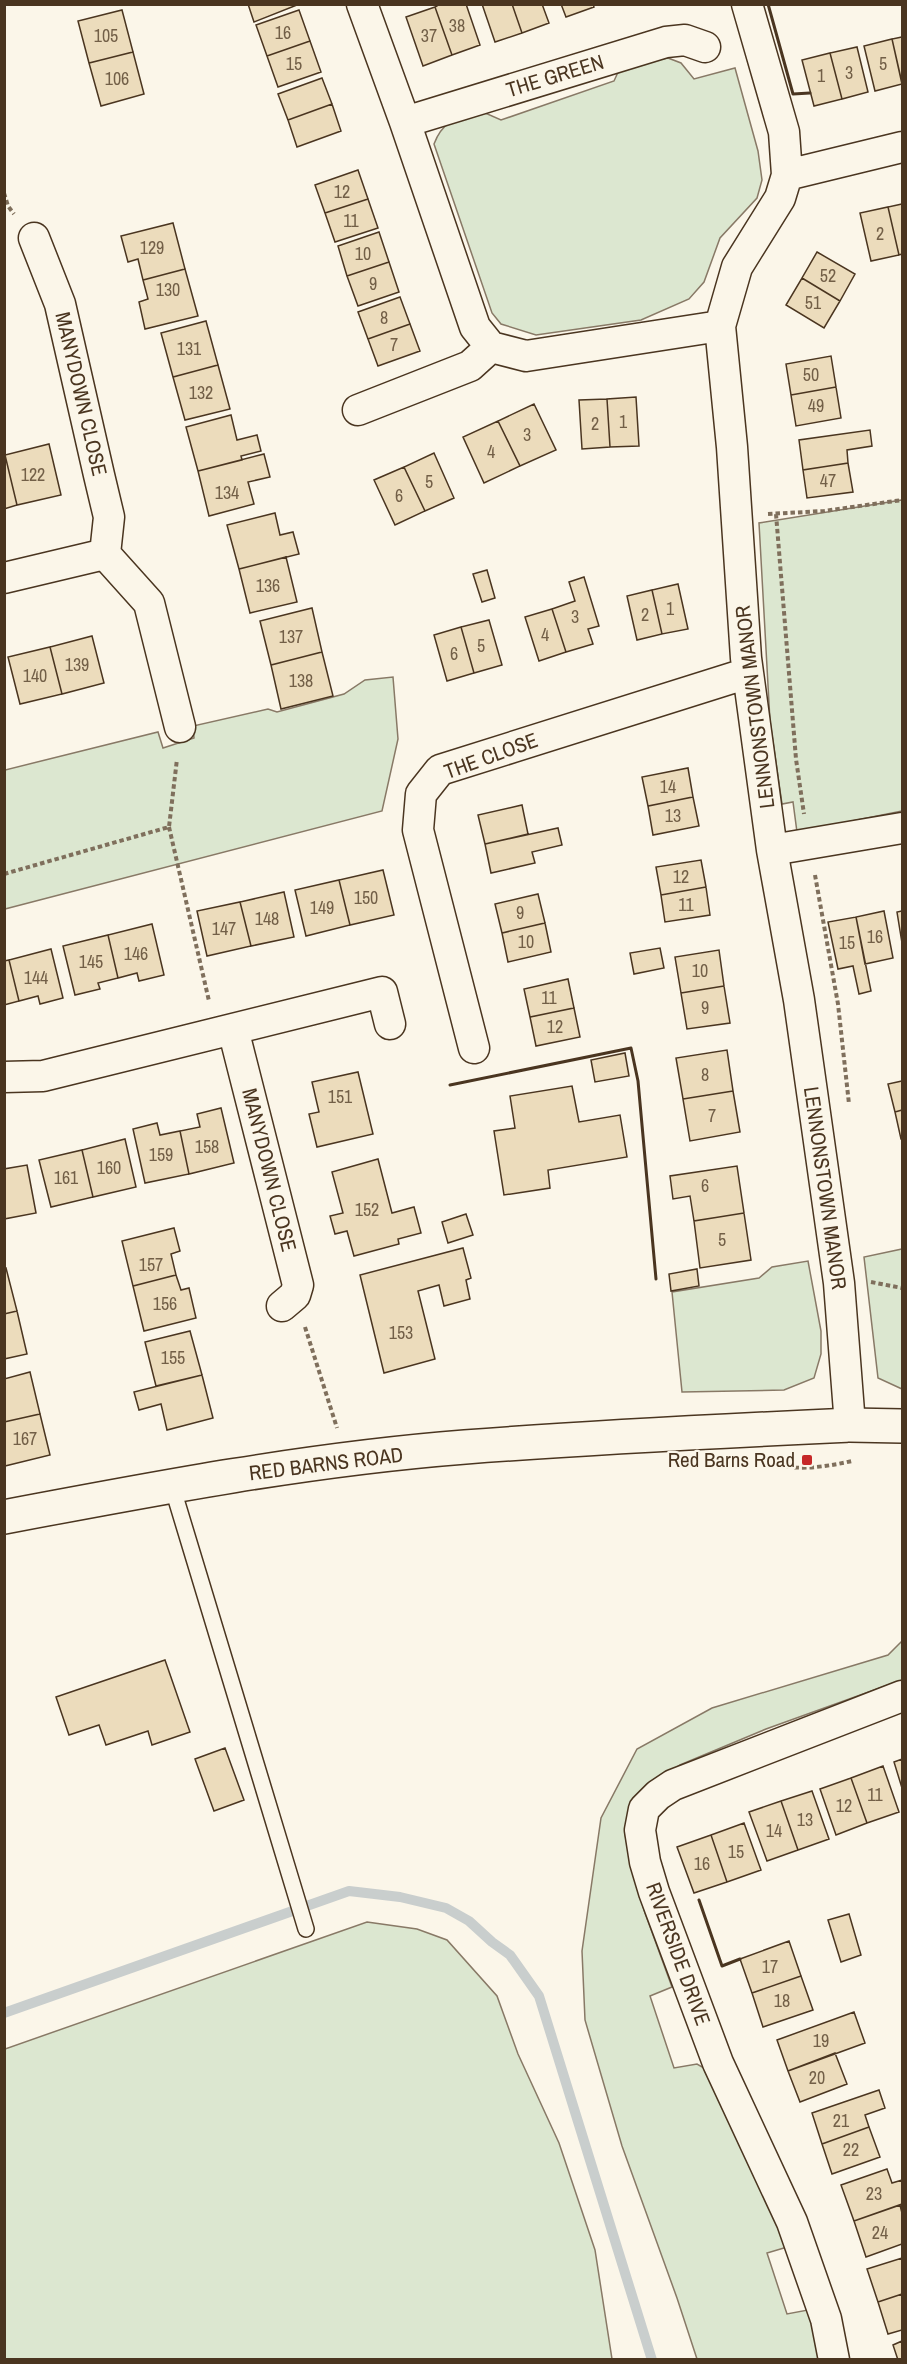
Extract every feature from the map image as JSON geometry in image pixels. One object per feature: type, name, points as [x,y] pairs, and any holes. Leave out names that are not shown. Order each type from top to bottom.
[{"type":"street","points":[[362,4],[475,327],[491,347],[526,356],[720,326]]},
{"type":"street","name":"LENNONSTOWN MANOR","points":[[747,4],[784,132],[787,175],[780,198],[738,267],[720,326],[748,673],[772,850],[799,1000],[839,1283],[850,1425]]},
{"type":"street","name":"THE GREEN","points":[[405,122],[666,42],[685,40],[705,46]]},
{"type":"street","points":[[787,175],[903,147]]},
{"type":"street","name":"MANYDOWN CLOSE","points":[[34,238],[60,304],[102,485],[109,517],[105,554]]},
{"type":"street","points":[[358,410],[470,366],[491,347]]},
{"type":"street","points":[[4,578],[105,554],[149,603],[180,727]]},
{"type":"street","name":"THE CLOSE","points":[[474,1048],[418,830],[421,794],[440,770],[748,673]]},
{"type":"street","points":[[772,850],[903,828]]},
{"type":"street","points":[[4,1077],[43,1076],[382,992],[390,1024]]},
{"type":"street","name":"MANYDOWN CLOSE","points":[[225,1031],[298,1285],[289,1301]]},
{"type":"street","name":"RED BARNS ROAD","points":[[4,1516],[172,1486],[348,1460],[464,1447],[850,1425],[903,1426]]},
{"type":"street","name":"RIVERSIDE DRIVE","points":[[834,2360],[826,2319],[792,2222],[718,2063],[654,1892],[645,1862],[640,1830],[644,1809],[658,1795],[673,1785],[903,1695]]},
{"type":"lane","points":[[172,1486],[306,1929]]},
{"type":"path","points":[[737,516],[824,511],[903,500]]},
{"type":"path","points":[[180,727],[169,827],[225,1031]]},
{"type":"path","points":[[4,874],[169,827]]},
{"type":"path","points":[[867,1279],[874,1284],[903,1288]]},
{"type":"path","points":[[289,1301],[348,1460]]},
{"type":"green space","points":[[668,58],[681,63],[694,79],[735,68],[758,151],[762,180],[757,198],[720,238],[704,282],[689,299],[641,320],[536,335],[501,324],[492,313],[434,144],[438,135],[447,124],[459,118],[483,112],[501,120],[614,81],[619,70],[648,61]]},
{"type":"green space","points":[[902,500],[902,811],[797,832],[793,802],[782,804],[770,721],[759,523]]},
{"type":"green space","points":[[393,677],[398,739],[382,811],[5,909],[5,770],[158,732],[163,748],[194,738],[193,726],[268,709],[277,712],[344,694],[365,680]]},
{"type":"green space","points":[[902,1249],[902,1389],[878,1378],[864,1257]]},
{"type":"green space","points":[[808,1261],[821,1331],[821,1354],[814,1378],[784,1390],[682,1392],[672,1292],[759,1278],[772,1267]]},
{"type":"green space","points":[[902,1641],[902,1680],[766,1729],[680,1765],[633,1799],[625,1834],[632,1869],[645,1913],[672,1987],[650,1996],[674,2068],[697,2064],[704,2068],[794,2245],[767,2253],[787,2314],[813,2309],[825,2359],[697,2359],[622,2146],[585,2020],[582,1951],[601,1818],[637,1749],[712,1708],[888,1655]]},
{"type":"green space","points":[[367,1922],[417,1929],[447,1940],[497,1996],[518,2054],[559,2143],[595,2250],[612,2359],[5,2359],[5,2049]]},
{"type":"building","points":[[248,4],[297,4],[297,5],[254,22]]},
{"type":"building","points":[[440,4],[466,4],[480,45],[452,55],[435,7]]},
{"type":"building","points":[[482,4],[512,4],[522,33],[495,42]]},
{"type":"building","points":[[512,4],[542,4],[549,23],[522,33]]},
{"type":"building","points":[[561,4],[593,4],[594,7],[566,17]]},
{"type":"building","points":[[435,7],[452,55],[423,66],[406,17]]},
{"type":"building","points":[[122,10],[133,52],[89,63],[78,21]]},
{"type":"building","points":[[299,10],[310,41],[267,56],[256,25]]},
{"type":"building","points":[[902,37],[902,83],[892,39]]},
{"type":"building","points":[[892,39],[902,84],[875,91],[864,46]]},
{"type":"building","points":[[310,41],[321,72],[278,87],[267,56]]},
{"type":"building","points":[[857,47],[868,92],[842,99],[830,53]]},
{"type":"building","points":[[133,52],[144,94],[101,106],[89,63]]},
{"type":"building","points":[[830,53],[842,99],[814,106],[802,60]]},
{"type":"building","points":[[322,78],[332,104],[288,120],[278,94]]},
{"type":"building","points":[[332,104],[341,131],[297,147],[288,120]]},
{"type":"building","points":[[358,170],[368,199],[325,213],[315,185]]},
{"type":"building","points":[[368,199],[378,228],[335,242],[325,213]]},
{"type":"building","points":[[902,204],[902,254],[899,255],[888,207]]},
{"type":"building","points":[[888,207],[899,255],[871,261],[860,213]]},
{"type":"building","points":[[173,223],[185,269],[143,280],[138,259],[128,262],[121,236]]},
{"type":"building","points":[[379,232],[389,262],[347,276],[338,246]]},
{"type":"building","points":[[817,252],[855,274],[840,301],[802,278]]},
{"type":"building","points":[[389,262],[399,292],[358,306],[347,276]]},
{"type":"building","points":[[185,269],[198,316],[145,329],[139,302],[148,299],[143,280]]},
{"type":"building","points":[[802,278],[840,301],[824,328],[786,305]]},
{"type":"building","points":[[400,297],[410,324],[368,339],[358,312]]},
{"type":"building","points":[[206,321],[218,365],[173,377],[161,333]]},
{"type":"building","points":[[410,324],[420,351],[378,366],[368,339]]},
{"type":"building","points":[[831,356],[836,387],[791,395],[786,364]]},
{"type":"building","points":[[218,365],[230,409],[185,420],[173,377]]},
{"type":"building","points":[[836,387],[841,418],[796,426],[791,395]]},
{"type":"building","points":[[636,397],[639,446],[610,447],[607,399]]},
{"type":"building","points":[[607,399],[610,447],[582,449],[579,400]]},
{"type":"building","points":[[534,404],[556,450],[520,466],[498,421]]},
{"type":"building","points":[[231,415],[237,440],[257,435],[261,451],[241,456],[242,460],[198,471],[186,427]]},
{"type":"building","points":[[498,421],[520,466],[484,483],[463,437]]},
{"type":"building","points":[[870,430],[872,446],[847,450],[848,463],[803,470],[799,440]]},
{"type":"building","points":[[49,444],[61,495],[17,505],[5,455]]},
{"type":"building","points":[[434,453],[454,498],[425,511],[404,467]]},
{"type":"building","points":[[264,454],[270,477],[248,482],[254,504],[209,516],[198,471]]},
{"type":"building","points":[[4,455],[17,505],[4,509]]},
{"type":"building","points":[[848,463],[853,492],[807,498],[803,470]]},
{"type":"building","points":[[404,467],[425,511],[395,525],[374,480]]},
{"type":"building","points":[[275,513],[280,535],[293,532],[299,554],[239,569],[227,525]]},
{"type":"building","points":[[286,557],[297,602],[250,613],[239,569]]},
{"type":"building","points":[[487,570],[495,598],[482,602],[473,574]]},
{"type":"building","points":[[584,577],[599,626],[588,629],[593,644],[566,652],[552,609],[575,601],[569,582]]},
{"type":"building","points":[[678,584],[688,629],[662,634],[652,590]]},
{"type":"building","points":[[652,590],[662,634],[637,640],[627,596]]},
{"type":"building","points":[[312,608],[322,652],[271,665],[260,621]]},
{"type":"building","points":[[552,609],[566,652],[539,661],[525,617]]},
{"type":"building","points":[[489,620],[502,665],[474,673],[461,627]]},
{"type":"building","points":[[461,627],[474,673],[447,681],[434,635]]},
{"type":"building","points":[[92,636],[104,683],[62,694],[50,647]]},
{"type":"building","points":[[50,647],[62,694],[20,704],[8,657]]},
{"type":"building","points":[[322,652],[333,696],[281,709],[271,665]]},
{"type":"building","points":[[688,768],[693,797],[648,806],[642,777]]},
{"type":"building","points":[[693,797],[699,826],[653,835],[648,806]]},
{"type":"building","points":[[522,805],[528,834],[485,844],[478,815]]},
{"type":"building","points":[[558,828],[562,845],[532,852],[535,863],[491,873],[485,844]]},
{"type":"building","points":[[701,860],[706,887],[661,895],[656,867]]},
{"type":"building","points":[[383,870],[394,915],[350,925],[339,880]]},
{"type":"building","points":[[339,880],[350,925],[306,936],[295,890]]},
{"type":"building","points":[[706,887],[710,915],[665,922],[661,895]]},
{"type":"building","points":[[284,892],[294,937],[251,946],[240,902]]},
{"type":"building","points":[[538,894],[545,923],[502,933],[495,904]]},
{"type":"building","points":[[240,902],[251,946],[207,956],[197,911]]},
{"type":"building","points":[[884,911],[893,958],[865,964],[856,917]]},
{"type":"building","points":[[902,911],[902,943],[897,912]]},
{"type":"building","points":[[856,917],[871,991],[859,994],[853,966],[838,969],[828,922]]},
{"type":"building","points":[[545,923],[551,952],[508,962],[502,933]]},
{"type":"building","points":[[152,924],[164,975],[139,981],[137,973],[118,978],[108,935]]},
{"type":"building","points":[[108,935],[118,978],[98,983],[100,989],[75,995],[63,946]]},
{"type":"building","points":[[660,948],[664,968],[634,974],[630,953]]},
{"type":"building","points":[[51,949],[63,998],[40,1004],[38,996],[19,1001],[9,960]]},
{"type":"building","points":[[719,950],[724,986],[681,993],[675,957]]},
{"type":"building","points":[[9,960],[19,1001],[4,1005],[4,961]]},
{"type":"building","points":[[568,979],[574,1008],[530,1017],[524,989]]},
{"type":"building","points":[[724,986],[730,1023],[687,1029],[681,993]]},
{"type":"building","points":[[574,1008],[580,1037],[536,1046],[530,1017]]},
{"type":"building","points":[[727,1050],[733,1091],[683,1099],[676,1058]]},
{"type":"building","points":[[625,1053],[629,1076],[595,1082],[591,1060]]},
{"type":"building","points":[[358,1072],[373,1134],[317,1147],[309,1114],[319,1112],[312,1082]]},
{"type":"building","points":[[902,1081],[902,1110],[895,1112],[888,1084]]},
{"type":"building","points":[[572,1086],[579,1122],[620,1115],[627,1157],[548,1170],[550,1188],[504,1195],[494,1131],[515,1128],[510,1096]]},
{"type":"building","points":[[733,1091],[740,1132],[690,1141],[683,1099]]},
{"type":"building","points":[[221,1108],[234,1163],[189,1174],[180,1131],[200,1127],[197,1114]]},
{"type":"building","points":[[902,1110],[902,1139],[901,1139],[895,1112]]},
{"type":"building","points":[[157,1123],[160,1135],[180,1131],[189,1174],[145,1183],[133,1129]]},
{"type":"building","points":[[125,1139],[136,1187],[93,1197],[82,1150]]},
{"type":"building","points":[[82,1150],[93,1197],[51,1207],[39,1160]]},
{"type":"building","points":[[378,1159],[392,1213],[414,1207],[421,1233],[398,1239],[399,1244],[354,1256],[347,1231],[335,1234],[330,1216],[343,1213],[332,1172]]},
{"type":"building","points":[[27,1165],[36,1213],[4,1219],[4,1169]]},
{"type":"building","points":[[737,1166],[744,1213],[694,1221],[690,1196],[673,1199],[670,1176]]},
{"type":"building","points":[[744,1213],[751,1260],[700,1268],[694,1221]]},
{"type":"building","points":[[466,1214],[473,1235],[448,1243],[442,1222]]},
{"type":"building","points":[[174,1228],[180,1251],[171,1254],[176,1275],[133,1286],[122,1241]]},
{"type":"building","points":[[463,1248],[471,1278],[466,1280],[470,1299],[444,1306],[439,1285],[418,1291],[435,1359],[384,1373],[360,1275]]},
{"type":"building","points":[[6,1268],[17,1311],[4,1314],[4,1269]]},
{"type":"building","points":[[697,1269],[699,1286],[671,1291],[669,1274]]},
{"type":"building","points":[[176,1275],[181,1290],[189,1288],[196,1318],[144,1331],[133,1286]]},
{"type":"building","points":[[17,1311],[27,1354],[4,1359],[4,1314]]},
{"type":"building","points":[[190,1331],[202,1375],[156,1386],[145,1342]]},
{"type":"building","points":[[30,1372],[40,1414],[4,1422],[4,1379]]},
{"type":"building","points":[[202,1375],[213,1418],[167,1430],[161,1404],[139,1410],[134,1392]]},
{"type":"building","points":[[40,1414],[50,1455],[5,1466],[4,1422]]},
{"type":"building","points":[[165,1660],[190,1732],[152,1745],[148,1731],[106,1745],[99,1725],[69,1735],[56,1697]]},
{"type":"building","points":[[225,1748],[244,1800],[214,1811],[195,1759]]},
{"type":"building","points":[[902,1759],[902,1788],[894,1762]]},
{"type":"building","points":[[883,1766],[899,1812],[867,1823],[851,1778]]},
{"type":"building","points":[[851,1778],[867,1823],[836,1835],[820,1789]]},
{"type":"building","points":[[812,1791],[829,1839],[798,1850],[781,1801]]},
{"type":"building","points":[[781,1801],[798,1850],[767,1861],[749,1812]]},
{"type":"building","points":[[744,1823],[761,1870],[727,1882],[711,1835]]},
{"type":"building","points":[[711,1835],[727,1882],[694,1893],[677,1847]]},
{"type":"building","points":[[849,1914],[861,1955],[841,1962],[828,1920]]},
{"type":"building","points":[[789,1941],[801,1976],[752,1993],[740,1959]]},
{"type":"building","points":[[801,1976],[813,2010],[763,2027],[752,1993]]},
{"type":"building","points":[[854,2012],[865,2043],[788,2071],[777,2040]]},
{"type":"building","points":[[835,2053],[847,2084],[800,2102],[788,2071]]},
{"type":"building","points":[[879,2090],[885,2108],[865,2115],[869,2127],[822,2144],[812,2113]]},
{"type":"building","points":[[869,2127],[880,2157],[832,2174],[822,2144]]},
{"type":"building","points":[[887,2169],[892,2183],[902,2180],[902,2204],[854,2221],[841,2185]]},
{"type":"building","points":[[900,2205],[902,2244],[866,2257],[854,2221]]},
{"type":"building","points":[[902,2258],[902,2294],[878,2302],[867,2269]]},
{"type":"building","points":[[902,2294],[902,2330],[888,2334],[878,2302]]},
{"type":"building","points":[[902,2341],[902,2360],[898,2360],[893,2345]]},
{"type":"waterway","points":[[4,2013],[349,1891],[400,1897],[446,1908],[469,1921],[510,1955],[539,1996],[652,2360]]},
{"type":"wall","points":[[768,4],[793,94],[810,93]]},
{"type":"wall","points":[[450,1085],[631,1048],[638,1081],[656,1279]]},
{"type":"wall","points":[[699,1900],[722,1966],[740,1959]]},
{"type":"place","name":"Red Barns Road","points":[[807,1460]]}]
